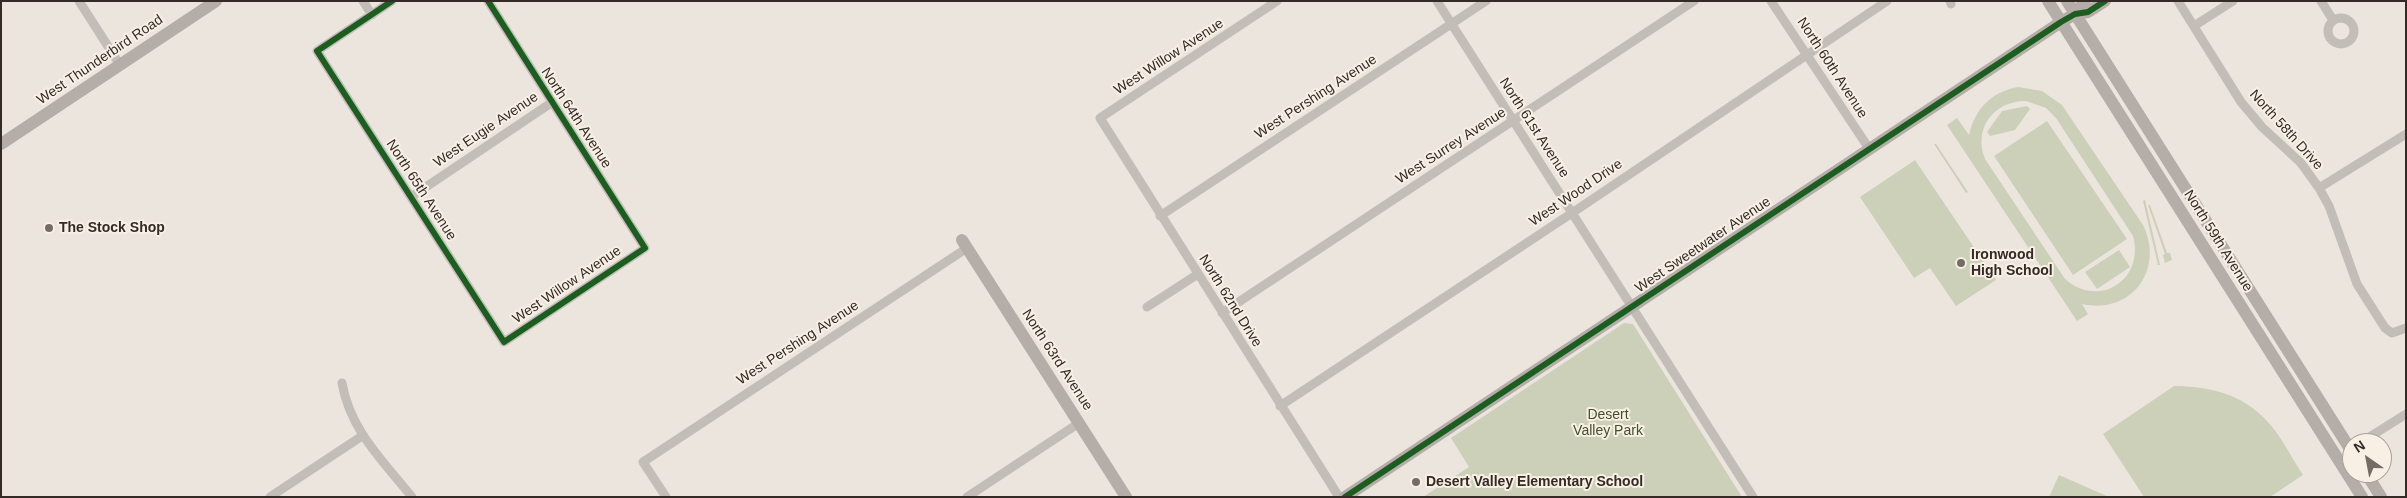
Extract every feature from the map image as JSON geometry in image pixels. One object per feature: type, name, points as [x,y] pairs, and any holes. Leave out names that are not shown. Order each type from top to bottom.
[{"type":"main road","name":"West Thunderbird Road","points":[[1,144],[216,1]]},
{"type":"main road","name":"North 59th Avenue","points":[[2048,1],[2362,497]]},
{"type":"main road","name":"North 59th Avenue","points":[[2066,1],[2236,269],[2344,433]]},
{"type":"main road","points":[[2075,14],[2085,1]]},
{"type":"main road","points":[[2075,14],[2088,12],[2105,1]]},
{"type":"main road","name":"West Sweetwater Avenue","points":[[1345,497],[2075,14]]},
{"type":"main road","name":"North 63rd Avenue","points":[[964,244],[1126,497]]},
{"type":"main road","points":[[2208,255],[2222,259],[2236,269]]},
{"type":"main road","points":[[2372,483],[2381,497]]},
{"type":"street","points":[[79,1],[120,65]]},
{"type":"street","points":[[363,1],[372,15],[379,5],[392,1]]},
{"type":"street","name":"North 64th Avenue","points":[[488,1],[551,103],[645,248]]},
{"type":"street","name":"West Willow Avenue","points":[[1100,118],[1277,1]]},
{"type":"street","name":"North 61st Avenue","points":[[1437,1],[1753,497]]},
{"type":"street","name":"West Pershing Avenue","points":[[1160,216],[1486,1]]},
{"type":"street","name":"West Surrey Avenue","points":[[1222,314],[1694,1]]},
{"type":"street","name":"North 60th Avenue","points":[[1771,1],[1870,150]]},
{"type":"street","name":"West Wood Drive","points":[[1280,406],[1572,213],[1887,1]]},
{"type":"street","name":"North 58th Drive","points":[[2178,1],[2241,102],[2262,127],[2301,163],[2320,188],[2329,206],[2357,284],[2385,328],[2392,332],[2406,328]]},
{"type":"street","points":[[2194,26],[2233,1]]},
{"type":"street","points":[[2321,1],[2333,20]]},
{"type":"street","name":"North 65th Avenue","points":[[372,15],[317,50],[504,342]]},
{"type":"street","name":"West Eugie Avenue","points":[[411,197],[551,103]]},
{"type":"street","name":"North 62nd Drive","points":[[1100,118],[1160,216],[1339,497]]},
{"type":"street","points":[[2320,188],[2406,134]]},
{"type":"street","name":"West Pershing Avenue","points":[[666,497],[643,462],[964,244]]},
{"type":"street","name":"West Willow Avenue","points":[[504,342],[645,248]]},
{"type":"street","points":[[1147,307],[1198,274]]},
{"type":"street","points":[[342,383],[350,414],[362,436],[412,497]]},
{"type":"street","points":[[2377,433],[2406,414]]},
{"type":"street","points":[[967,497],[1079,423]]},
{"type":"street","points":[[270,497],[362,436]]},
{"type":"street","points":[[2338,458],[2342,456]]},
{"type":"green space","points":[[2018,87],[2042,91],[2062,105],[2143,225],[2149,242],[2150,258],[2146,273],[2139,286],[2129,296],[2115,303],[2100,306],[2082,304],[2088,314],[2077,321],[1947,125],[1957,118],[1969,135],[1975,117],[1980,110],[1992,98],[2008,89]],"holes":[[[2026,101],[2046,108],[2056,118],[2133,236],[2135,252],[2132,266],[2126,277],[2116,285],[2105,290],[2092,291],[2078,288],[2065,279],[1985,159],[1982,148],[1984,127],[1995,111],[2014,102]]]},
{"type":"green space","points":[[2027,106],[2030,109],[2015,130],[1990,136],[1987,132],[2002,111]]},
{"type":"green space","points":[[2047,121],[2127,239],[2073,275],[1994,156]]},
{"type":"green space","points":[[1934,144],[1936,144],[1968,192],[1966,193]]},
{"type":"green space","points":[[1915,160],[1996,280],[1956,306],[1930,268],[1914,278],[1860,197]]},
{"type":"green space","points":[[2145,200],[2160,265],[2158,265],[2143,201]]},
{"type":"green space","points":[[2148,205],[2150,205],[2167,253],[2170,253],[2172,260],[2165,263],[2163,255],[2165,254]]},
{"type":"green space","points":[[2119,250],[2130,267],[2097,289],[2085,272]]},
{"type":"green space","name":"Desert Valley Park","points":[[1624,323],[1633,324],[1742,497],[1423,497],[1469,467],[1451,438]]},
{"type":"green space","points":[[2174,386],[2187,386],[2224,393],[2257,411],[2281,439],[2303,475],[2270,497],[2144,497],[2103,434]]},
{"type":"green space","points":[[2059,475],[2109,497],[2049,497]]},
{"type":"cycle path","points":[[392,1],[317,51],[504,342],[645,248],[488,1]]},
{"type":"cycle path","points":[[1345,497],[2061,22],[2075,14],[2088,12],[2105,1]]},
{"type":"place","name":"The Stock Shop","points":[[49,228]]},
{"type":"place","name":"Ironwood High School","points":[[1961,263]]},
{"type":"place","name":"Desert Valley Elementary School","points":[[1416,482]]}]
